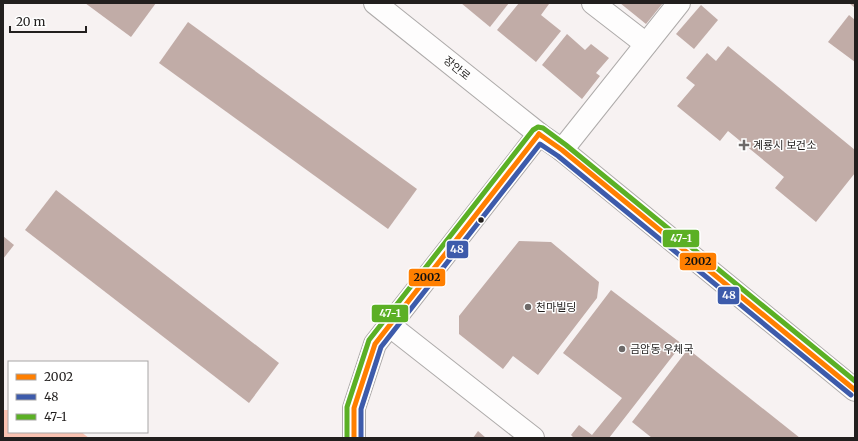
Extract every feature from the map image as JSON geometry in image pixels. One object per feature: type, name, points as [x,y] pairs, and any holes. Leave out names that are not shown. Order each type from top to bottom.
[{"type":"street","name":"장안로","points":[[375,3],[539,134],[562,150],[855,390]]},
{"type":"street","points":[[593,3],[646,44]]},
{"type":"street","points":[[562,150],[680,3]]},
{"type":"street","points":[[354,438],[354,408],[368,360],[375,344],[539,134]]},
{"type":"street","points":[[389,325],[533,438]]},
{"type":"shaded area","points":[[3,410],[8,410],[8,433],[82,433],[89,438],[3,438]]},
{"type":"building","points":[[85,3],[156,3],[131,37]]},
{"type":"building","points":[[461,3],[509,3],[490,27]]},
{"type":"building","points":[[519,3],[548,3],[549,4],[541,15],[561,31],[536,62],[497,30]]},
{"type":"building","points":[[620,3],[663,3],[646,24]]},
{"type":"building","points":[[849,3],[855,3],[855,8]]},
{"type":"building","points":[[701,5],[718,20],[694,49],[676,34]]},
{"type":"building","points":[[849,15],[855,20],[855,62],[828,42]]},
{"type":"building","points":[[188,22],[417,189],[388,229],[159,63]]},
{"type":"building","points":[[567,34],[585,50],[591,44],[609,58],[596,73],[600,76],[582,99],[542,65]]},
{"type":"building","points":[[728,46],[855,150],[855,173],[816,222],[775,188],[784,177],[728,131],[720,141],[677,106],[695,85],[686,78],[707,53],[716,61]]},
{"type":"building","points":[[56,190],[279,363],[249,403],[25,230]]},
{"type":"building","points":[[3,236],[14,245],[3,259]]},
{"type":"building","name":"천마빌딩","points":[[519,241],[551,242],[599,282],[597,298],[538,375],[513,356],[503,369],[459,334],[459,316]]},
{"type":"building","name":"금암동 우체국","points":[[611,290],[682,344],[609,438],[574,438],[571,435],[579,425],[592,435],[622,398],[563,353]]},
{"type":"building","points":[[688,349],[800,438],[652,438],[632,422]]},
{"type":"building","points":[[478,431],[486,438],[473,438]]},
{"type":"transit line","name":"47-1","points":[[347,438],[347,407],[369,340],[533,130],[538,127],[543,128],[566,145],[855,381]]},
{"type":"transit line","name":"2002","points":[[539,134],[562,150],[855,390]]},
{"type":"transit line","name":"2002","points":[[354,438],[354,408],[375,344],[539,134]]},
{"type":"transit line","name":"48","points":[[361,438],[361,409],[381,347],[540,144],[558,156],[851,395]]},
{"type":"place","name":"계룡시 보건소","points":[[744,145]]},
{"type":"place","name":"천마빌딩","points":[[528,307]]},
{"type":"place","name":"금암동 우체국","points":[[622,349]]}]
